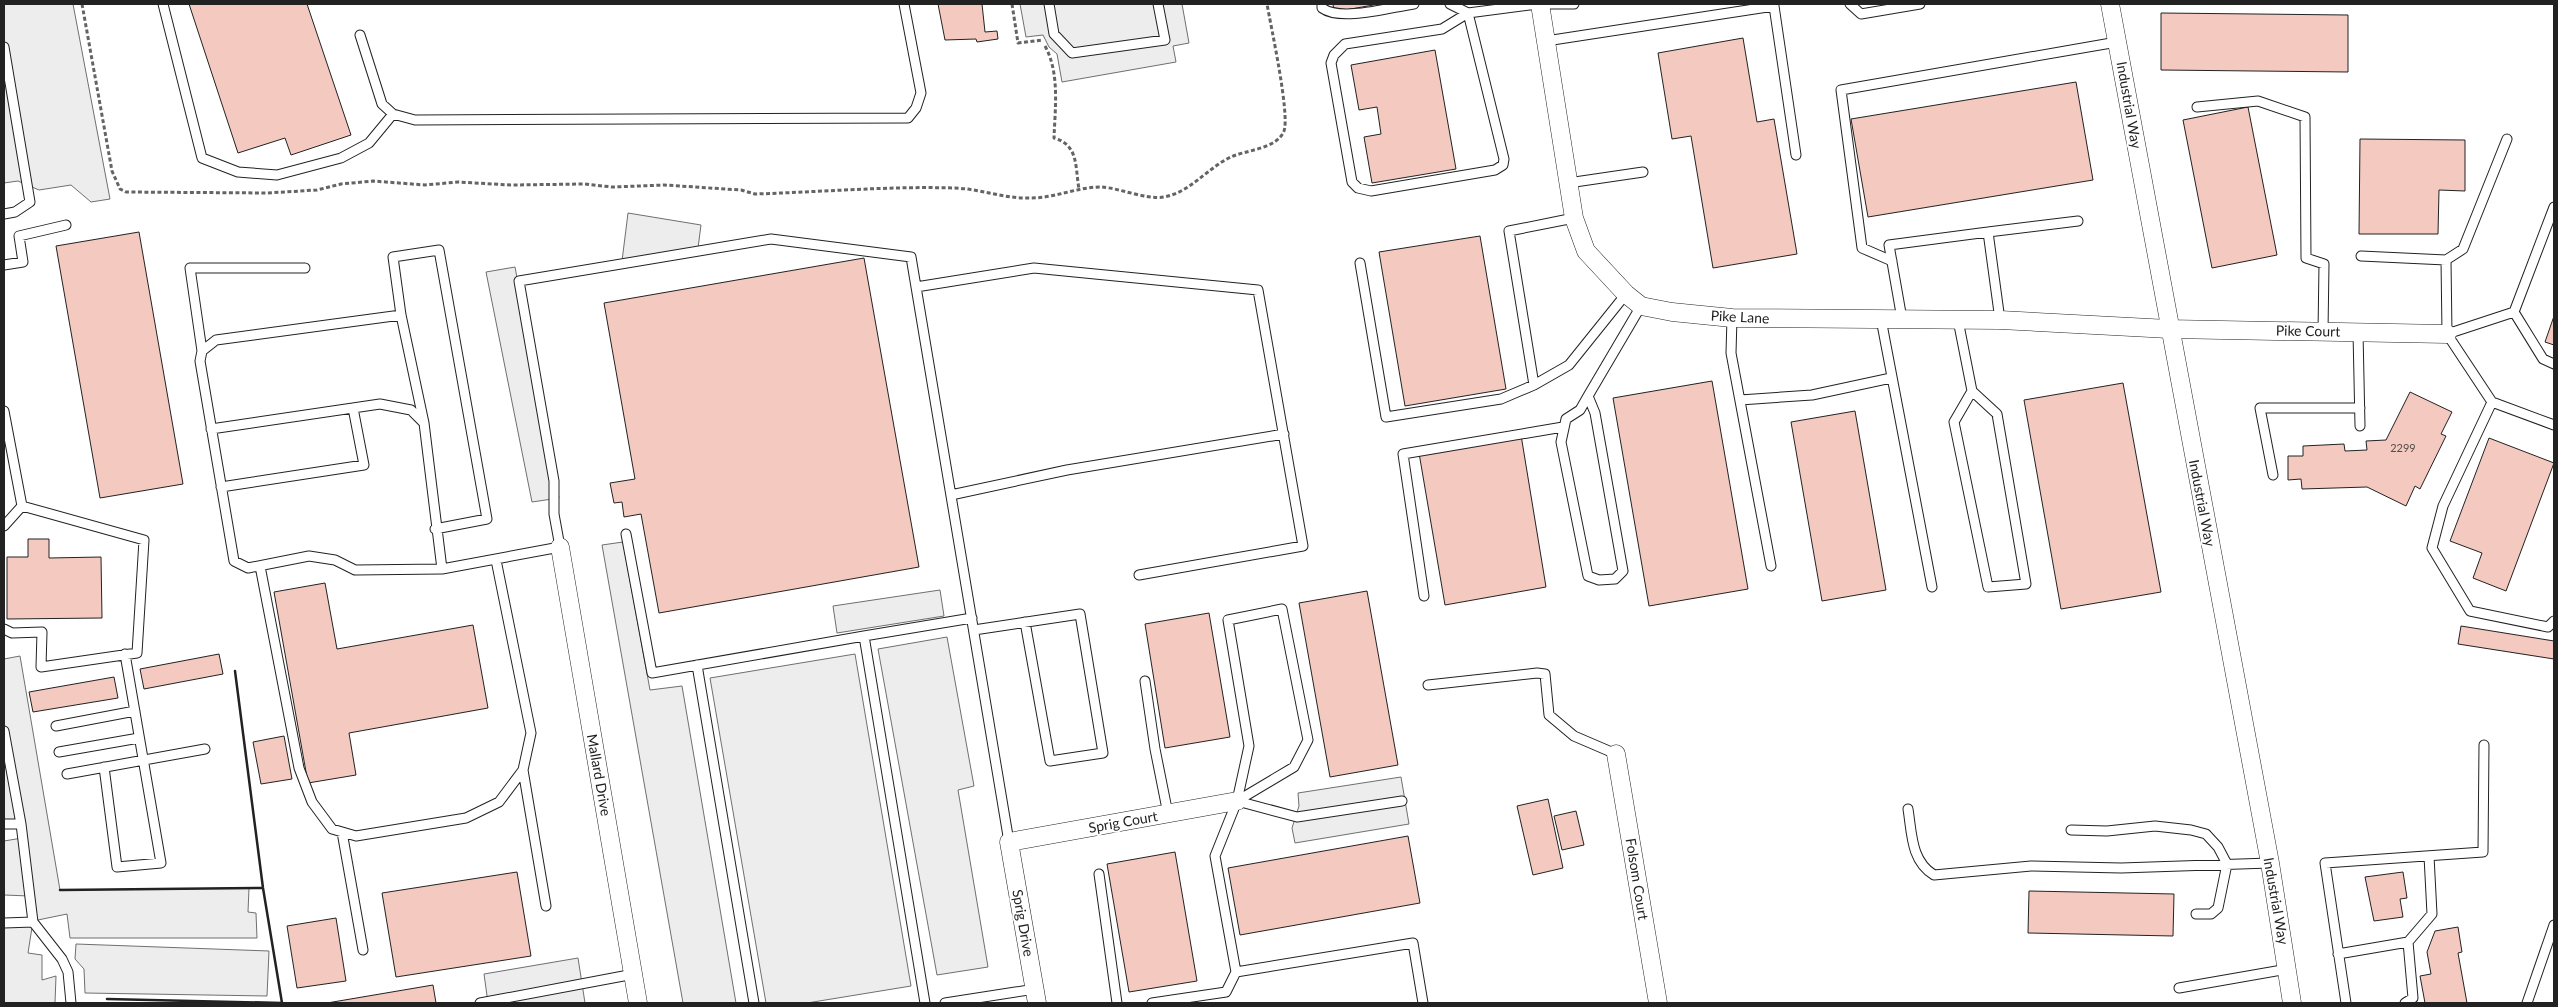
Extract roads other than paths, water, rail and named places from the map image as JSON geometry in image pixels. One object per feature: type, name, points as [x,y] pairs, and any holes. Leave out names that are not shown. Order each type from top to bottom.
[{"type":"street","name":"Pike Lane","points":[[1540,4],[1574,218],[1586,252],[1626,294],[1641,306],[1672,312],[1732,318],[2000,320],[2169,329]]},
{"type":"street","name":"Industrial Way","points":[[2110,4],[2169,329],[2270,863],[2292,1003]]},
{"type":"street","name":"Pike Court","points":[[2169,329],[2447,334]]},
{"type":"street","name":"Mallard Drive","points":[[560,547],[638,1003]]},
{"type":"street","name":"Folsom Court","points":[[1616,754],[1658,1003]]},
{"type":"street","name":"Sprig Court","points":[[1009,842],[1237,801]]},
{"type":"street","name":"Sprig Drive","points":[[1009,842],[1036,996]]},
{"type":"lane","points":[[162,4],[202,158],[238,172],[277,175],[341,158],[369,143],[393,114]]},
{"type":"lane","points":[[360,35],[382,104],[393,114],[415,120],[908,118],[916,108],[921,93],[904,4]]},
{"type":"lane","points":[[1049,4],[1054,34],[1072,53],[1165,40],[1158,4]]},
{"type":"lane","points":[[1322,4],[1322,8],[1328,12],[1342,15],[1414,4]]},
{"type":"lane","points":[[1450,4],[1468,13],[1504,158],[1503,165],[1495,170],[1371,191],[1358,188],[1352,182],[1350,173],[1331,63],[1334,55],[1345,44],[1442,30],[1468,13],[1540,4],[1574,4]]},
{"type":"lane","points":[[1850,4],[1861,14],[1920,4]]},
{"type":"lane","points":[[1546,41],[1774,6],[1796,155]]},
{"type":"lane","points":[[1892,261],[1862,248],[1841,90],[2117,42]]},
{"type":"lane","points":[[4,47],[30,202],[15,212],[4,214]]},
{"type":"lane","points":[[2197,108],[2258,101],[2306,116],[2306,258],[2324,264],[2322,332]]},
{"type":"lane","points":[[2361,256],[2446,260],[2463,249],[2507,139]]},
{"type":"lane","points":[[1568,183],[1643,172]]},
{"type":"lane","points":[[2514,312],[2554,207]]},
{"type":"lane","points":[[1534,385],[1509,231],[1574,218]]},
{"type":"lane","points":[[1902,319],[1889,245],[2078,220]]},
{"type":"lane","points":[[4,266],[23,262],[19,236],[66,225]]},
{"type":"lane","points":[[1988,232],[2000,320]]},
{"type":"lane","points":[[306,268],[190,268],[202,351],[200,361],[234,561],[248,568],[309,556],[335,560],[355,570],[442,569],[560,547],[554,514],[554,480],[519,281],[771,239],[911,257],[1009,842]]},
{"type":"lane","points":[[436,529],[487,519],[439,250],[393,257],[401,315],[424,423],[436,529],[442,569]]},
{"type":"lane","points":[[2446,260],[2447,334],[2492,402],[2554,425]]},
{"type":"lane","points":[[1360,263],[1386,416],[1501,399],[1534,385],[1569,365],[1626,294]]},
{"type":"lane","points":[[916,287],[1034,268],[1258,290],[1304,546],[1139,575]]},
{"type":"lane","points":[[1588,396],[1596,413],[1623,571],[1615,579],[1599,580],[1588,576],[1561,442],[1566,419],[1580,410],[1588,396],[1641,306]]},
{"type":"lane","points":[[2447,334],[2514,312]]},
{"type":"lane","points":[[2514,312],[2543,359],[2554,364]]},
{"type":"lane","points":[[202,351],[216,340],[401,315]]},
{"type":"lane","points":[[1732,318],[1731,353],[1770,566]]},
{"type":"lane","points":[[1881,319],[1932,586]]},
{"type":"lane","points":[[1958,320],[1972,391],[1997,414],[2026,584],[1988,587],[1954,422],[1972,391]]},
{"type":"lane","points":[[2358,332],[2360,426]]},
{"type":"lane","points":[[1740,400],[1812,395],[1891,378]]},
{"type":"lane","points":[[2492,402],[2444,506],[2432,548],[2470,611],[2548,627],[2554,621]]},
{"type":"lane","points":[[211,429],[380,404],[411,410],[424,423]]},
{"type":"lane","points":[[221,487],[364,465],[353,408]]},
{"type":"lane","points":[[2273,475],[2260,408],[2360,408]]},
{"type":"lane","points":[[4,411],[22,506]]},
{"type":"lane","points":[[1424,596],[1403,454],[1563,427]]},
{"type":"lane","points":[[951,495],[1013,480],[1284,434]]},
{"type":"lane","points":[[4,526],[22,506]]},
{"type":"lane","points":[[4,629],[12,633],[42,632],[41,667],[137,653],[144,540],[22,506]]},
{"type":"lane","points":[[626,534],[652,673],[972,618]]},
{"type":"lane","points":[[496,560],[531,733],[523,770],[546,906]]},
{"type":"lane","points":[[260,566],[298,768],[312,802],[332,829],[356,836],[466,818],[499,802],[523,770]]},
{"type":"lane","points":[[1152,1003],[1226,992],[1236,972],[1215,856],[1237,801],[1249,746],[1228,620],[1282,609],[1308,740],[1294,767],[1237,801]]},
{"type":"lane","points":[[974,630],[1025,622],[1080,614],[1103,753],[1050,761],[1025,622]]},
{"type":"lane","points":[[864,636],[925,1003]]},
{"type":"lane","points":[[104,767],[116,868],[161,864],[125,654]]},
{"type":"lane","points":[[697,665],[754,1003]]},
{"type":"lane","points":[[1428,684],[1537,673],[1545,674],[1549,715],[1574,736],[1616,754]]},
{"type":"lane","points":[[1144,680],[1168,814]]},
{"type":"lane","points":[[56,726],[135,711]]},
{"type":"lane","points":[[4,732],[21,824],[33,922],[62,959],[68,972],[72,1003]]},
{"type":"lane","points":[[59,752],[139,738]]},
{"type":"lane","points":[[2346,1003],[2325,863],[2483,852],[2484,745]]},
{"type":"lane","points":[[67,774],[205,750]]},
{"type":"lane","points":[[1237,801],[1297,817],[1402,801]]},
{"type":"lane","points":[[1908,809],[1916,853],[1922,868],[1934,875],[2031,866],[2121,868],[2270,863]]},
{"type":"lane","points":[[4,824],[21,824]]},
{"type":"lane","points":[[2072,830],[2106,831],[2155,826],[2191,830],[2206,834],[2218,847],[2227,864],[2218,908],[2211,914],[2196,914]]},
{"type":"lane","points":[[342,832],[363,950]]},
{"type":"lane","points":[[2338,954],[2408,942],[2432,914],[2430,856]]},
{"type":"lane","points":[[1099,874],[1117,1003]]},
{"type":"lane","points":[[4,923],[33,922]]},
{"type":"lane","points":[[2527,1003],[2554,925]]},
{"type":"lane","points":[[2405,1003],[2413,998],[2408,942]]},
{"type":"lane","points":[[1236,972],[1413,943],[1423,1003]]},
{"type":"lane","points":[[2178,988],[2288,969]]},
{"type":"lane","points":[[480,1003],[634,974]]},
{"type":"lane","points":[[945,1003],[1036,996]]}]
